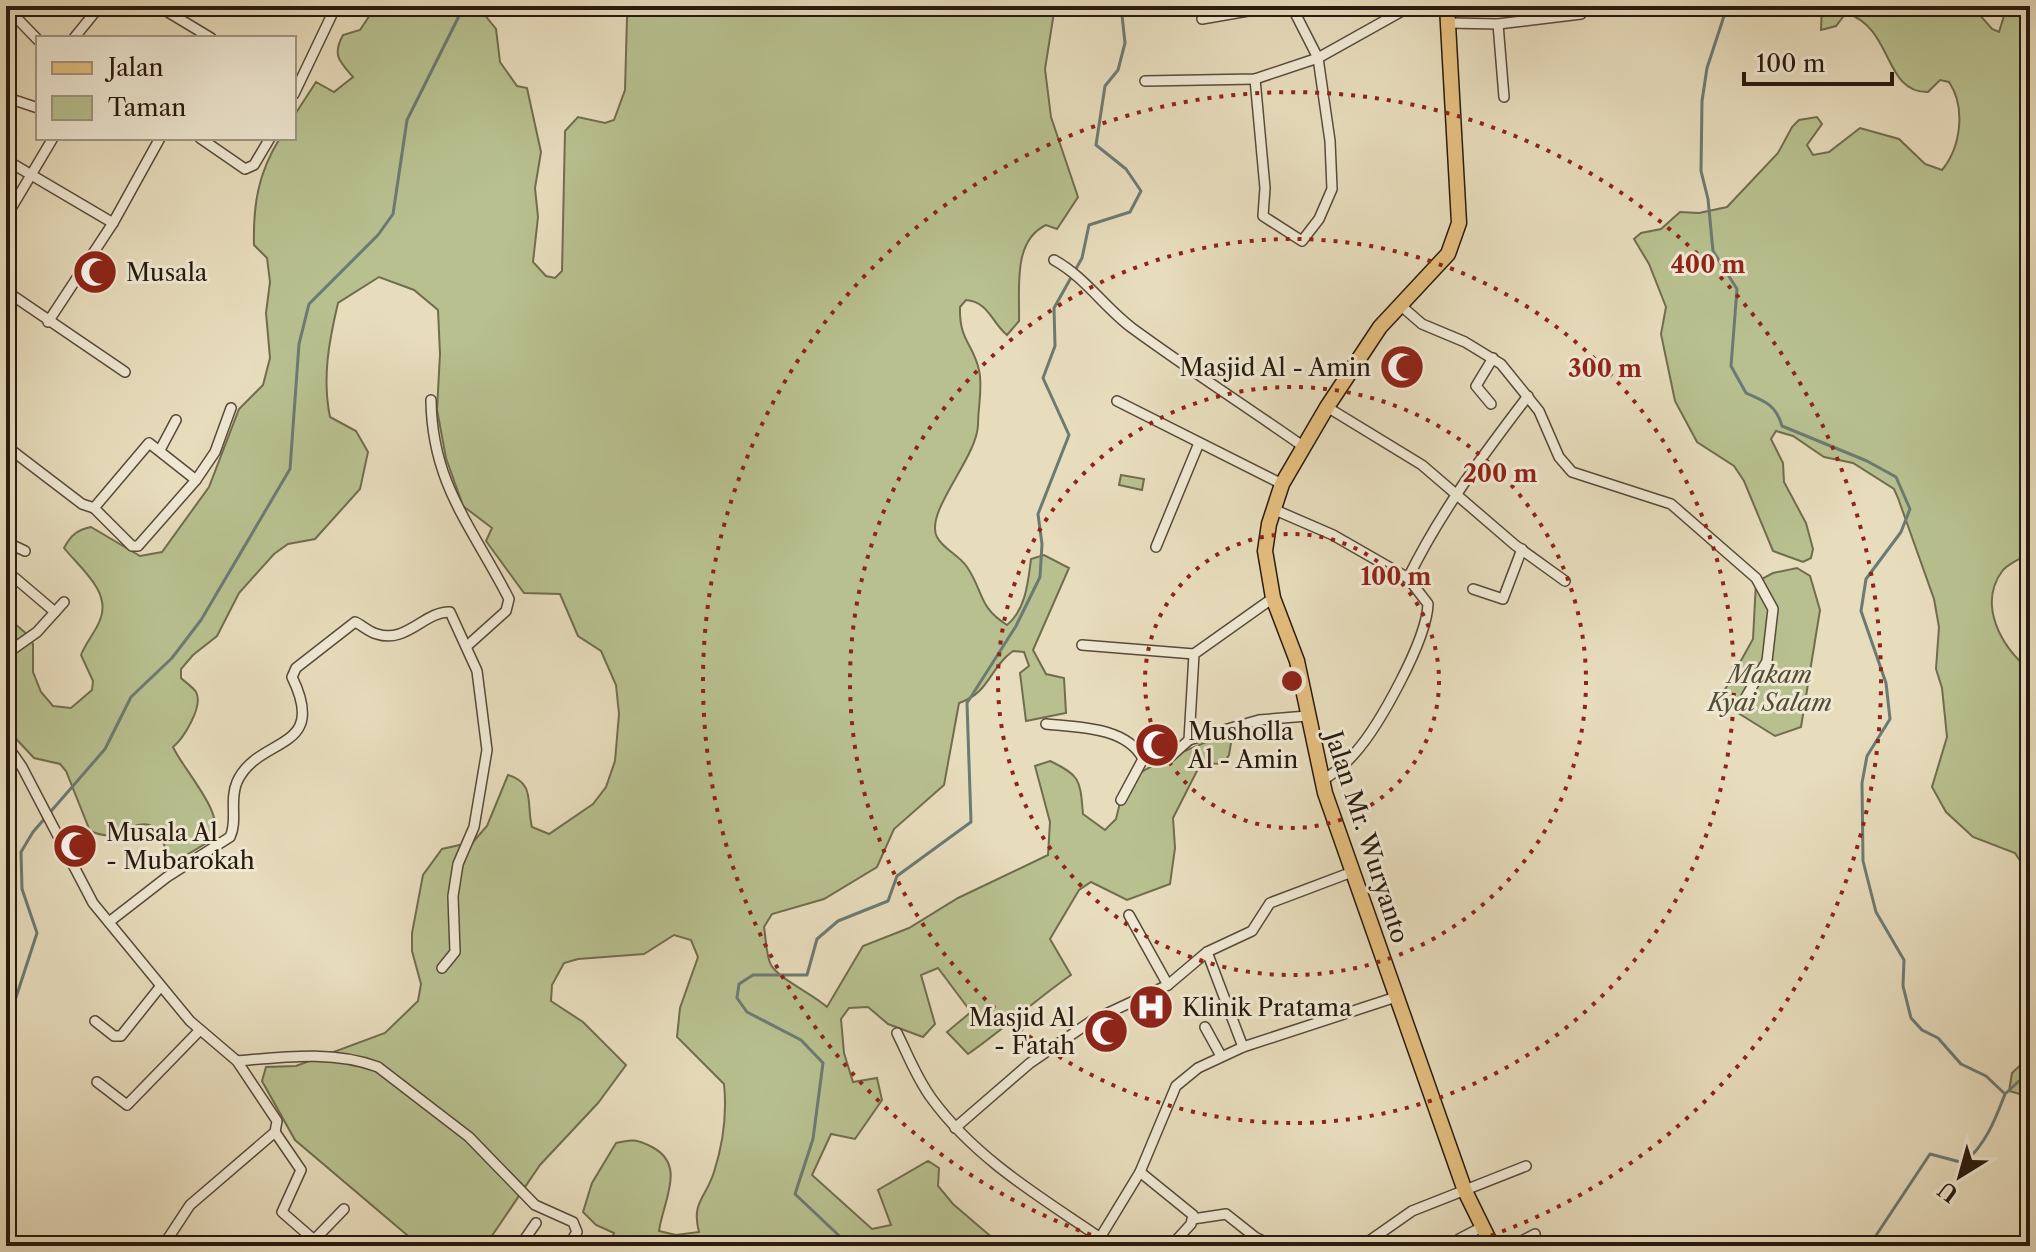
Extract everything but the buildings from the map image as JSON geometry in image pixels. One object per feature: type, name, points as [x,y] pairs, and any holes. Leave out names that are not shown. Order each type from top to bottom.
[{"type":"main road","name":"Jalan Mr. Wuryanto","points":[[1447,6],[1459,223],[1448,254],[1399,304],[1327,407],[1282,484],[1273,509],[1265,551],[1273,598],[1297,661],[1322,781],[1465,1191],[1492,1246]]},
{"type":"street","points":[[76,36],[100,6]]},
{"type":"street","points":[[158,6],[208,36]]},
{"type":"street","points":[[298,73],[336,6]]},
{"type":"street","points":[[1202,19],[1277,6]]},
{"type":"street","points":[[1145,81],[1255,79],[1318,58],[1411,6]]},
{"type":"street","points":[[6,7],[36,38]]},
{"type":"street","points":[[1255,79],[1265,188],[1263,216],[1297,239],[1304,239],[1319,219],[1332,189],[1330,141],[1318,58],[1292,7]]},
{"type":"street","points":[[1449,23],[1498,24],[1581,14]]},
{"type":"street","points":[[1498,24],[1504,97]]},
{"type":"street","points":[[8,98],[36,107]]},
{"type":"street","points":[[6,217],[52,140]]},
{"type":"street","points":[[48,322],[113,223],[156,140]]},
{"type":"street","points":[[203,140],[245,169],[254,165],[269,140]]},
{"type":"street","points":[[6,160],[113,223]]},
{"type":"street","points":[[1054,260],[1074,272],[1103,304],[1131,327],[1304,447]]},
{"type":"street","points":[[6,291],[125,372]]},
{"type":"street","points":[[1399,304],[1422,324],[1493,358],[1528,396],[1559,457],[1572,472],[1671,504],[1756,578],[1773,609],[1767,661],[1746,697]]},
{"type":"street","points":[[1491,404],[1476,386],[1493,358]]},
{"type":"street","points":[[1408,578],[1453,494],[1528,396]]},
{"type":"street","points":[[431,400],[432,436],[452,499],[509,599],[506,611],[467,646]]},
{"type":"street","points":[[1117,401],[1282,484]]},
{"type":"street","points":[[1327,407],[1422,465],[1453,494],[1565,581]]},
{"type":"street","points":[[6,446],[94,508],[132,546],[138,546],[196,480],[215,452],[231,408]]},
{"type":"street","points":[[160,450],[176,420]]},
{"type":"street","points":[[94,508],[149,443],[196,480]]},
{"type":"street","points":[[1156,547],[1199,443]]},
{"type":"street","points":[[1273,509],[1333,535],[1408,578],[1428,604],[1423,627],[1377,724],[1355,753],[1322,781]]},
{"type":"street","points":[[6,542],[25,551]]},
{"type":"street","points":[[1473,589],[1502,600],[1522,549]]},
{"type":"street","points":[[15,578],[55,612]]},
{"type":"street","points":[[1082,645],[1194,654],[1273,598]]},
{"type":"street","points":[[6,654],[37,632],[64,602]]},
{"type":"street","points":[[109,922],[167,877],[230,837],[234,794],[240,778],[258,760],[285,745],[302,722],[303,699],[293,672],[349,624],[355,622],[382,636],[409,631],[430,617],[450,612],[467,646],[482,691],[487,762],[474,827],[458,864],[454,885],[455,952],[442,968]]},
{"type":"street","points":[[1189,740],[1194,654]]},
{"type":"street","points":[[1143,759],[1170,757],[1189,740],[1259,720],[1307,716]]},
{"type":"street","points":[[1046,724],[1094,729],[1133,743],[1143,759]]},
{"type":"street","points":[[6,744],[93,903],[160,987],[200,1030],[237,1061],[277,1121],[275,1132],[190,1205],[163,1246]]},
{"type":"street","points":[[1121,800],[1143,759]]},
{"type":"street","points":[[955,1128],[1030,1063],[1093,1020],[1168,985],[1207,952],[1252,931],[1270,903],[1352,872]]},
{"type":"street","points":[[1129,915],[1168,985]]},
{"type":"street","points":[[1207,952],[1243,1047]]},
{"type":"street","points":[[95,1021],[114,1036],[121,1036],[160,987]]},
{"type":"street","points":[[897,1033],[922,1084],[955,1128],[986,1158],[1097,1242],[1140,1172],[1176,1086],[1198,1068],[1243,1047],[1396,997]]},
{"type":"street","points":[[1205,1027],[1221,1056]]},
{"type":"street","points":[[97,1082],[127,1105],[200,1030]]},
{"type":"street","points":[[237,1061],[298,1055],[363,1061],[378,1067],[469,1137],[535,1205],[573,1222],[577,1232],[568,1246]]},
{"type":"street","points":[[275,1132],[301,1170],[282,1212],[318,1243],[344,1209]]},
{"type":"street","points":[[1362,1246],[1412,1211],[1526,1166]]},
{"type":"street","points":[[1140,1172],[1187,1210],[1193,1219]]},
{"type":"street","points":[[1171,1246],[1193,1219],[1226,1214],[1255,1237],[1273,1246]]},
{"type":"street","points":[[520,1246],[536,1223]]},
{"type":"street","points":[[1459,1239],[1482,1227]]},
{"type":"street","points":[[1512,1246],[1535,1234]]},
{"type":"green space","points":[[376,6],[484,6],[484,14],[496,29],[500,62],[517,86],[527,88],[541,152],[535,188],[538,217],[533,262],[546,276],[555,278],[562,271],[565,131],[578,117],[605,123],[614,120],[625,90],[627,18],[633,6],[1055,6],[1045,69],[1051,117],[1078,197],[1057,229],[1046,225],[1035,232],[1028,242],[1020,267],[1019,321],[1007,335],[980,305],[966,300],[960,307],[964,335],[980,377],[978,425],[969,453],[944,499],[935,526],[940,541],[967,567],[991,612],[1007,625],[1022,603],[1031,559],[1044,555],[1069,568],[1033,650],[1046,674],[1064,678],[1066,713],[1026,721],[1020,673],[1029,666],[1024,652],[1013,651],[977,693],[959,703],[944,785],[894,829],[877,867],[824,899],[772,914],[764,927],[771,965],[827,1007],[863,946],[909,928],[958,898],[1048,855],[1050,822],[1035,766],[1050,761],[1073,775],[1079,786],[1083,814],[1105,830],[1116,819],[1125,782],[1228,733],[1232,737],[1229,755],[1223,764],[1201,763],[1173,818],[1175,848],[1170,884],[1127,900],[1091,882],[1079,890],[1050,939],[1071,975],[968,1054],[947,1032],[971,1012],[938,968],[921,975],[935,1024],[923,1037],[888,1024],[868,1007],[849,1008],[841,1019],[844,1053],[853,1082],[877,1078],[882,1100],[855,1139],[831,1134],[812,1175],[872,1229],[891,1225],[878,1190],[928,1161],[939,1168],[938,1186],[953,1204],[1002,1246],[822,1246],[818,1241],[799,1240],[789,1246],[608,1246],[614,1233],[596,1225],[583,1212],[592,1183],[616,1143],[630,1140],[642,1142],[663,1155],[671,1174],[659,1231],[676,1235],[699,1232],[698,1207],[711,1181],[720,1151],[725,1117],[724,1084],[677,1037],[680,1008],[698,957],[691,940],[674,935],[644,954],[578,959],[564,963],[552,985],[551,1001],[583,1022],[626,1065],[598,1103],[540,1165],[485,1246],[420,1246],[295,1140],[262,1081],[266,1067],[296,1066],[385,1033],[418,1001],[421,984],[412,951],[412,933],[423,875],[442,849],[473,842],[487,826],[508,775],[523,783],[526,789],[532,827],[549,834],[593,804],[606,787],[615,761],[619,714],[616,685],[601,651],[578,636],[560,594],[524,593],[486,541],[492,528],[463,506],[446,458],[437,410],[440,354],[438,310],[414,290],[379,277],[338,303],[328,360],[328,402],[330,417],[356,431],[368,452],[360,489],[315,539],[288,544],[274,554],[239,593],[217,636],[181,669],[181,678],[191,686],[198,698],[187,730],[173,747],[209,806],[216,829],[213,839],[170,865],[162,855],[165,847],[160,835],[148,825],[141,824],[108,835],[90,831],[66,771],[60,764],[34,758],[6,728],[6,616],[29,636],[33,644],[33,672],[41,692],[53,706],[71,708],[92,690],[93,681],[81,655],[103,610],[98,590],[64,548],[72,536],[91,527],[140,556],[162,552],[209,487],[239,409],[263,385],[270,358],[266,313],[270,282],[267,258],[254,245],[256,203],[262,177],[279,140],[296,140],[296,113],[316,82],[334,92],[353,77],[339,58],[338,48],[343,35],[360,30]]},
{"type":"green space","points":[[1822,6],[1972,6],[1992,29],[1999,32],[2007,6],[2030,6],[2030,553],[2003,570],[1992,597],[1992,611],[2002,637],[2030,670],[2030,876],[2015,853],[1973,837],[1946,812],[1932,787],[1947,737],[1942,688],[1936,669],[1939,627],[1934,599],[1894,489],[1853,463],[1824,457],[1793,436],[1776,431],[1771,439],[1783,463],[1784,482],[1806,523],[1813,549],[1811,558],[1803,562],[1773,551],[1744,481],[1734,466],[1697,442],[1675,401],[1661,334],[1666,307],[1649,264],[1634,239],[1641,233],[1661,229],[1680,212],[1699,213],[1727,207],[1778,153],[1799,120],[1817,117],[1822,124],[1807,145],[1813,155],[1829,152],[1860,128],[1899,139],[1925,164],[1942,170],[1954,150],[1959,127],[1958,103],[1949,82],[1940,80],[1928,92],[1914,90],[1903,82],[1873,32],[1861,21],[1846,13],[1836,26],[1821,30]]},
{"type":"green space","points":[[1121,475],[1144,479],[1142,490],[1119,485]]},
{"type":"green space","name":"Makam Kyai Salam","points":[[1797,568],[1810,576],[1820,610],[1801,727],[1775,736],[1735,711],[1722,695],[1753,639],[1756,582],[1773,573]]},
{"type":"green space","points":[[2030,1056],[2030,1088],[2024,1095],[2009,1091],[2012,1073]]},
{"type":"waterway","points":[[6,1028],[37,933],[22,889],[21,852],[33,832],[105,749],[131,697],[172,658],[201,620],[290,469],[299,344],[309,304],[378,235],[393,214],[407,120],[464,6]]},
{"type":"waterway","points":[[850,1246],[795,1194],[813,1139],[823,1063],[801,1040],[747,1012],[737,998],[739,984],[753,975],[807,975],[817,939],[838,921],[888,901],[897,876],[971,822],[967,703],[1016,626],[1040,577],[1042,544],[1038,514],[1069,435],[1043,378],[1055,346],[1054,308],[1082,258],[1089,225],[1130,212],[1141,191],[1126,169],[1096,145],[1105,86],[1118,70],[1125,43],[1121,6]]},
{"type":"waterway","points":[[1737,6],[1725,13],[1707,68],[1702,101],[1701,171],[1708,199],[1713,251],[1737,289],[1731,366],[1746,393],[1769,405],[1777,413],[1782,426],[1867,461],[1896,477],[1910,509],[1901,532],[1866,579],[1861,611],[1886,683],[1890,719],[1867,756],[1862,783],[1863,861],[1876,912],[1904,960],[1903,986],[1911,1018],[1922,1030],[1938,1038],[1961,1064],[1986,1076],[2005,1094],[1989,1131],[1972,1156],[1964,1163],[1930,1154],[1869,1246]]},
{"type":"waterway","points":[[2030,1037],[2030,1042]]},
{"type":"waterway","points":[[2006,1093],[2030,1071]]},
{"type":"waterway","points":[[6,1237],[11,1246]]},
{"type":"place","name":"Musala","points":[[95,272]]},
{"type":"place","name":"Masjid Al - Amin","points":[[1402,367]]},
{"type":"place","name":"Musholla Al - Amin","points":[[1157,745]]},
{"type":"place","name":"Musala Al - Mubarokah","points":[[75,846]]},
{"type":"place","name":"Klinik Pratama","points":[[1151,1007]]},
{"type":"place","name":"Masjid Al - Fatah","points":[[1106,1031]]}]
